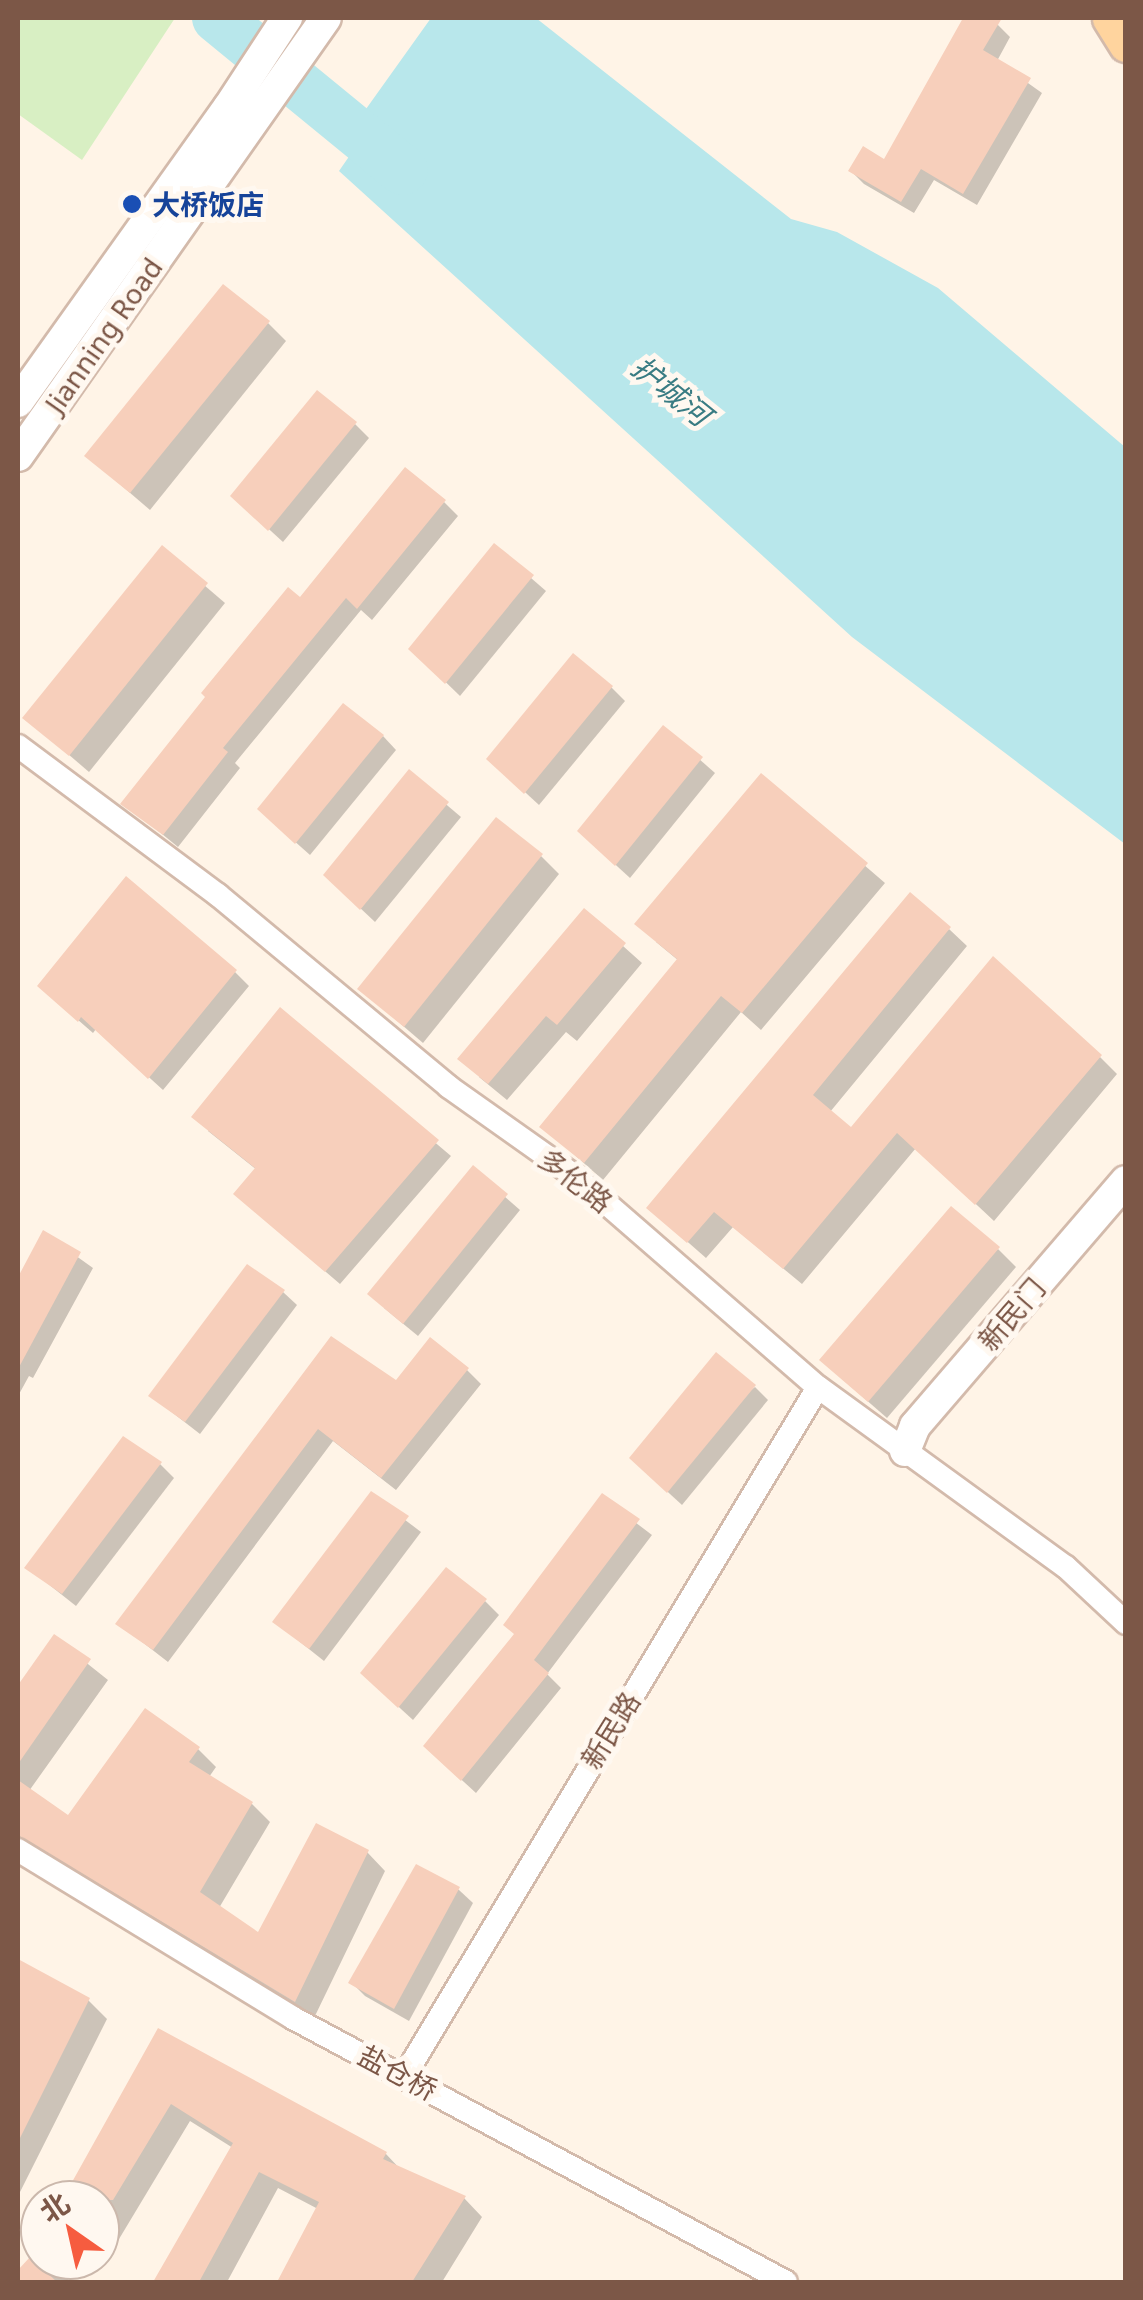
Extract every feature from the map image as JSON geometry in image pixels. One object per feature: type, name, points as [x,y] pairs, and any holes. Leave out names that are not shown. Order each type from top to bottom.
[{"type":"main road","name":"Jianning Road","points":[[18,402],[228,108],[287,18]]},
{"type":"main road","name":"Jianning Road","points":[[18,456],[326,18]]},
{"type":"main road","points":[[1110,18],[1126,44]]},
{"type":"main road","name":"新民门","points":[[904,1452],[915,1426],[1126,1181]]},
{"type":"main road","points":[[904,1452],[928,1441],[1126,1212]]},
{"type":"street","name":"多伦路","points":[[18,746],[234,908],[450,1087],[576,1177],[818,1386],[1066,1567],[1126,1623]]},
{"type":"street","name":"新民路","points":[[406,2075],[818,1386]]},
{"type":"street","name":"盐仓桥","points":[[18,1850],[293,2018],[406,2075],[786,2282]]},
{"type":"green space","points":[[18,18],[175,18],[82,160],[18,114]]},
{"type":"water","points":[[431,18],[536,18],[791,219],[837,232],[938,288],[1125,447],[1125,844],[852,637],[339,171],[357,145],[346,137]]},
{"type":"building","points":[[963,18],[1002,18],[983,50],[1031,78],[963,194],[921,169],[901,202],[848,171],[863,146],[884,159]]},
{"type":"building","points":[[223,284],[270,321],[130,493],[84,456]]},
{"type":"building","points":[[317,390],[357,422],[268,531],[230,496]]},
{"type":"building","points":[[405,467],[446,500],[357,609],[346,598],[223,748],[228,752],[163,835],[120,804],[205,697],[201,693],[288,587],[300,597]]},
{"type":"building","points":[[494,543],[534,575],[445,684],[408,649]]},
{"type":"building","points":[[162,545],[208,583],[69,756],[22,718]]},
{"type":"building","points":[[573,653],[613,686],[524,794],[486,759]]},
{"type":"building","points":[[343,703],[384,735],[295,844],[257,809]]},
{"type":"building","points":[[663,725],[703,757],[615,866],[577,831]]},
{"type":"building","points":[[409,769],[449,802],[360,910],[323,875]]},
{"type":"building","points":[[761,773],[868,863],[742,1013],[721,996],[584,1163],[539,1127],[677,959],[634,924]]},
{"type":"building","points":[[496,817],[543,854],[404,1027],[357,989]]},
{"type":"building","points":[[126,876],[237,970],[148,1079],[81,1017],[78,1022],[37,986]]},
{"type":"building","points":[[910,892],[951,927],[813,1095],[851,1127],[993,956],[1102,1055],[975,1205],[897,1133],[783,1269],[714,1212],[687,1243],[646,1208]]},
{"type":"building","points":[[584,908],[626,943],[557,1025],[546,1016],[488,1084],[457,1059]]},
{"type":"building","points":[[280,1007],[439,1140],[325,1272],[233,1194],[255,1168],[191,1117]]},
{"type":"building","points":[[473,1165],[508,1194],[403,1324],[367,1294]]},
{"type":"building","points":[[951,1206],[1000,1247],[868,1402],[819,1360]]},
{"type":"building","points":[[43,1230],[81,1252],[18,1369],[18,1277]]},
{"type":"building","points":[[247,1264],[285,1290],[185,1422],[148,1396]]},
{"type":"building","points":[[331,1336],[396,1380],[430,1337],[469,1368],[381,1478],[318,1429],[153,1650],[115,1624]]},
{"type":"building","points":[[716,1352],[756,1385],[667,1493],[629,1458]]},
{"type":"building","points":[[123,1436],[162,1462],[62,1594],[24,1568]]},
{"type":"building","points":[[371,1491],[409,1516],[309,1649],[272,1622]]},
{"type":"building","points":[[602,1493],[640,1519],[534,1660],[549,1673],[461,1781],[423,1746],[514,1634],[503,1625]]},
{"type":"building","points":[[446,1567],[487,1599],[398,1708],[360,1673]]},
{"type":"building","points":[[54,1634],[91,1659],[18,1764],[18,1685]]},
{"type":"building","points":[[145,1708],[200,1747],[189,1762],[253,1802],[200,1892],[258,1932],[316,1823],[369,1850],[295,2002],[18,1835],[18,1780],[68,1815]]},
{"type":"building","points":[[416,1864],[460,1887],[394,2009],[348,1983]]},
{"type":"building","points":[[18,1959],[90,1998],[18,2142]]},
{"type":"building","points":[[158,2028],[387,2152],[383,2159],[466,2196],[412,2282],[277,2282],[319,2202],[259,2172],[199,2282],[153,2282],[233,2143],[171,2104],[120,2188],[120,2180],[73,2180]]},
{"type":"building","points":[[18,2270],[20,2280],[57,2282],[18,2282]]},
{"type":"waterway","name":"护城河","points":[[217,18],[403,170]]},
{"type":"place","name":"大桥饭店","points":[[132,204]]}]
